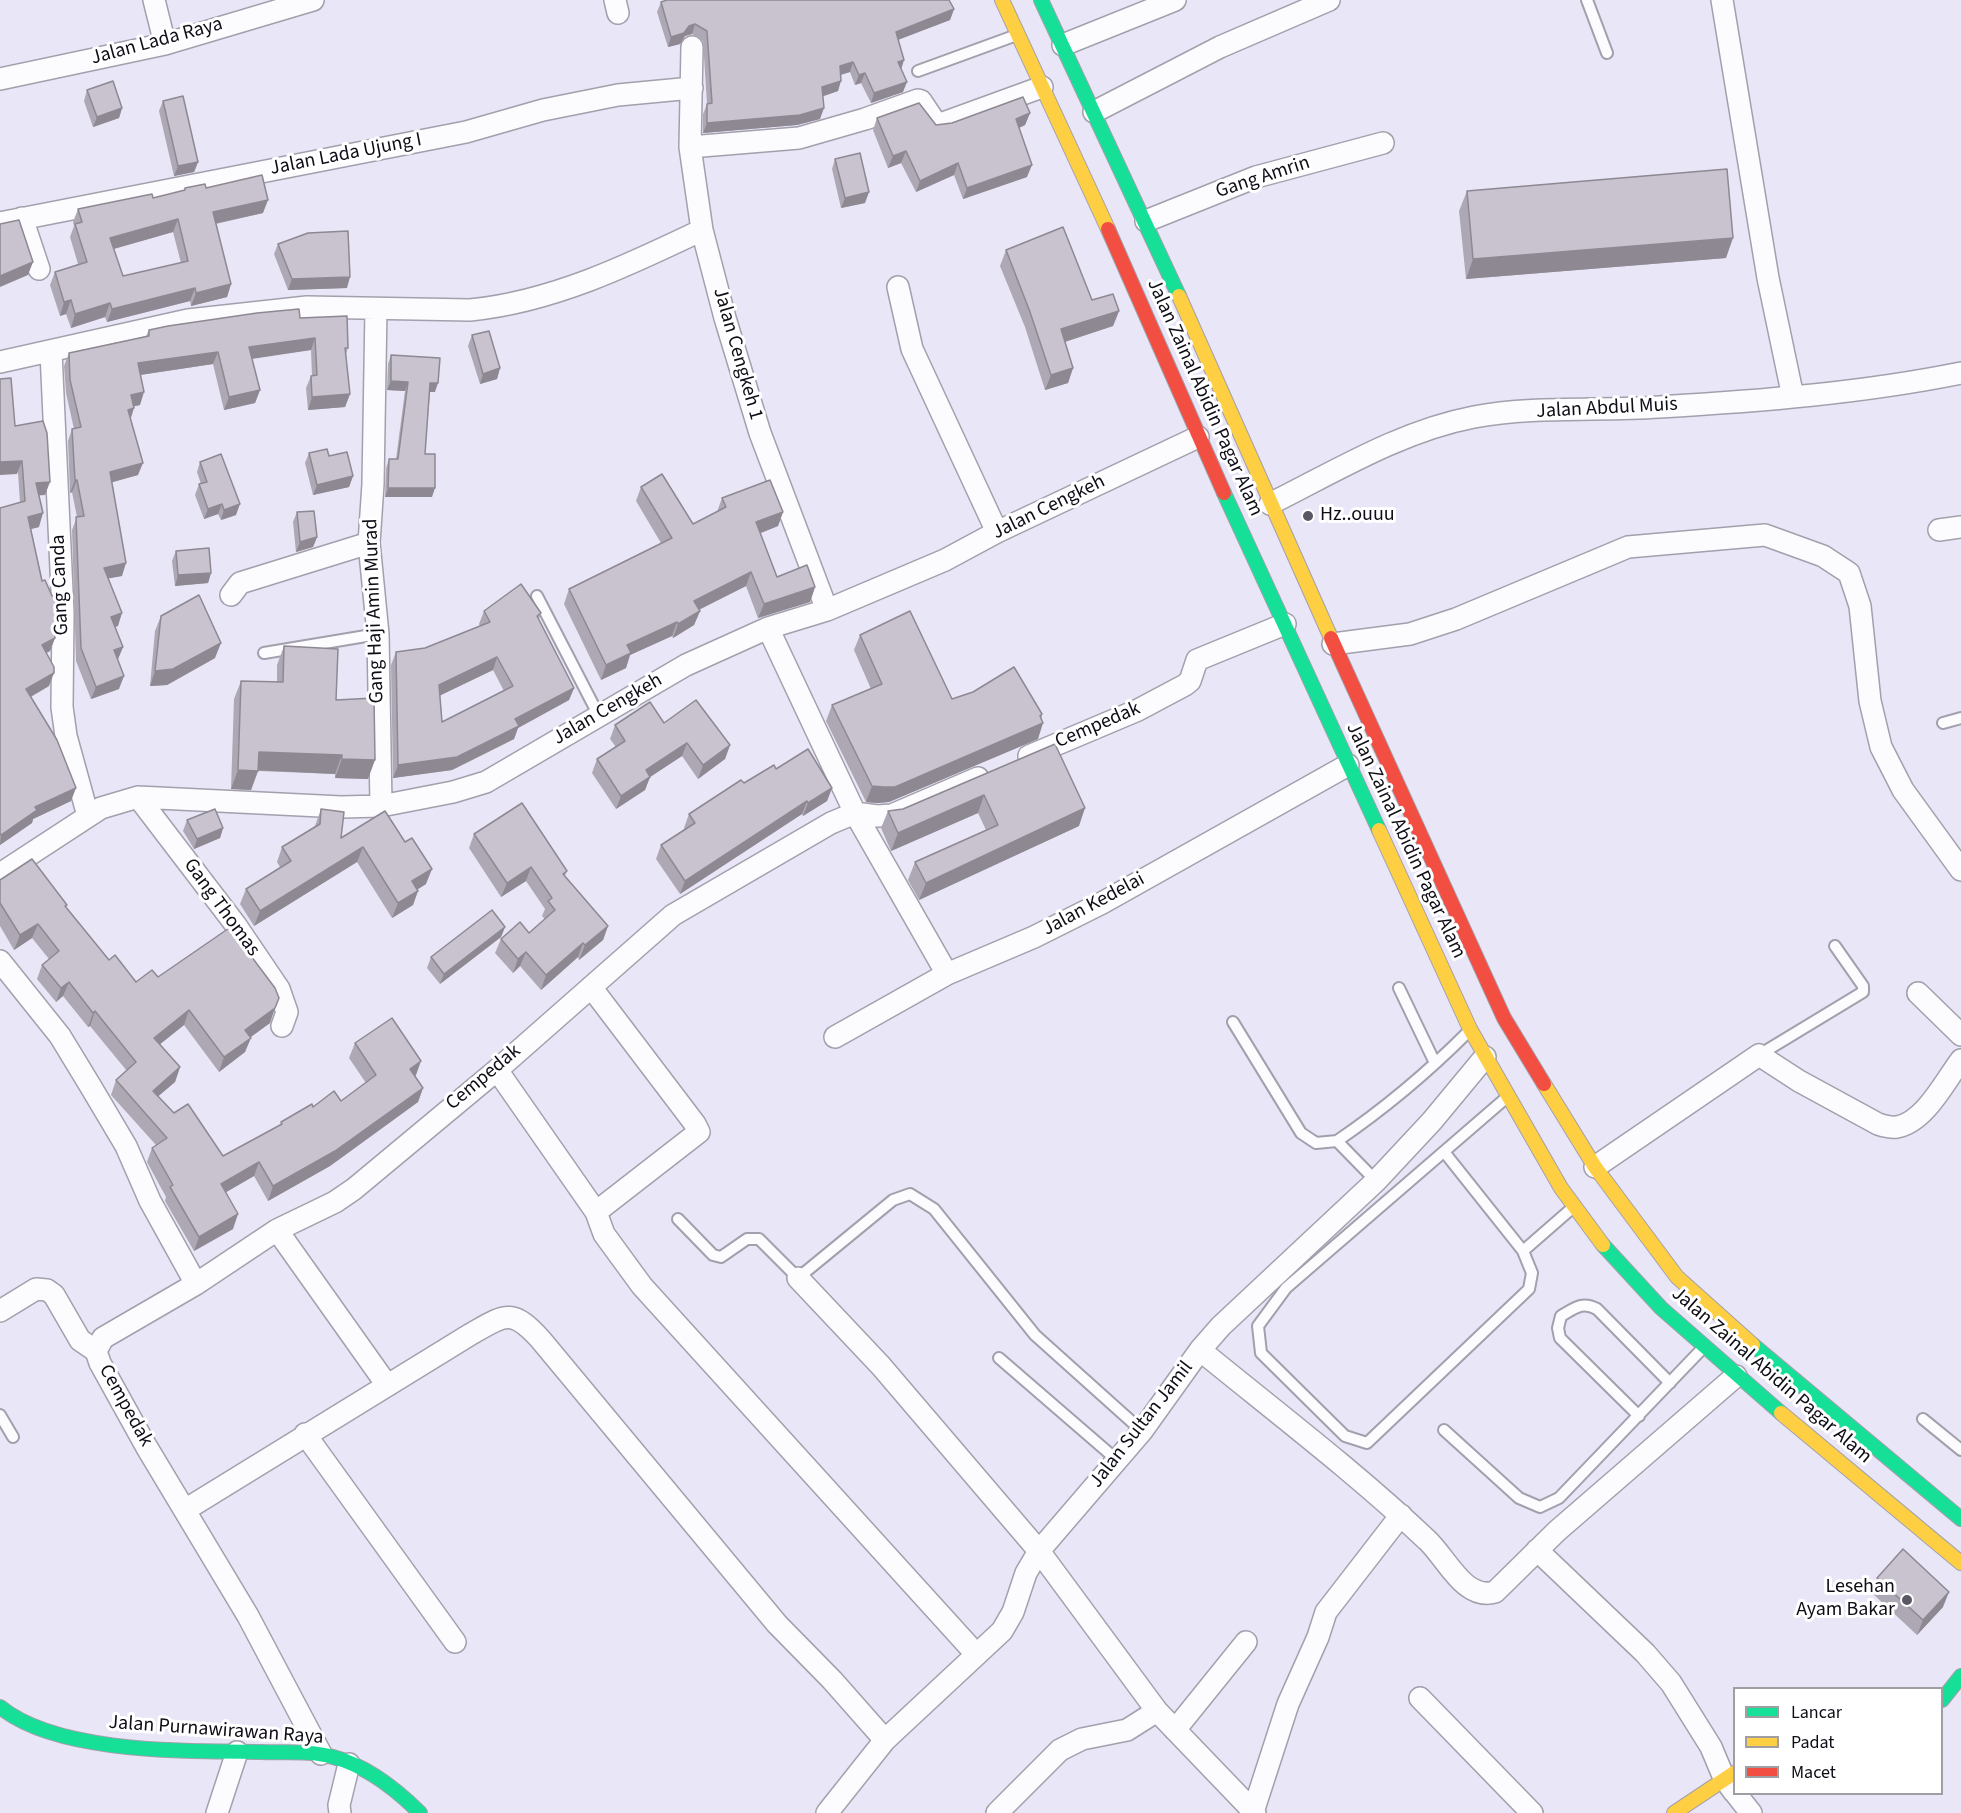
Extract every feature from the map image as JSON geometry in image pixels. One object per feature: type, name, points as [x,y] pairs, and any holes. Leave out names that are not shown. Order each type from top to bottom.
[{"type":"main road","name":"Jalan Zainal Abidin Pagar Alam","points":[[1002,0],[1092,193],[1127,229],[1270,504],[1504,1018],[1595,1167],[1677,1277],[1787,1375],[1961,1519]]},
{"type":"main road","name":"Jalan Zainal Abidin Pagar Alam","points":[[1041,0],[1126,179],[1127,229],[1198,437],[1470,1029],[1485,1057],[1574,1207],[1659,1307],[1702,1348],[1961,1563]]},
{"type":"main road","points":[[1092,193],[1126,179]]},
{"type":"main road","points":[[1943,1698],[1961,1676]]},
{"type":"main road","name":"Jalan Purnawirawan Raya","points":[[3,1717],[38,1729],[113,1745],[321,1754],[349,1764],[394,1790],[420,1813]]},
{"type":"main road","points":[[1674,1813],[1732,1784]]},
{"type":"street","points":[[154,0],[165,44]]},
{"type":"street","name":"Jalan Lada Raya","points":[[0,79],[165,44],[273,5],[313,0]]},
{"type":"street","points":[[1063,45],[1174,0]]},
{"type":"street","points":[[1094,112],[1220,47],[1329,0]]},
{"type":"street","points":[[1722,0],[1768,278],[1793,397]]},
{"type":"street","name":"Jalan Cengkeh 1","points":[[692,47],[690,147],[702,230],[725,318],[760,433],[827,610]]},
{"type":"street","points":[[690,147],[799,138],[865,120],[918,100],[921,100],[935,122],[943,123],[1042,87]]},
{"type":"street","name":"Jalan Lada Ujung I","points":[[0,223],[466,132],[543,110],[618,95],[692,88]]},
{"type":"street","name":"Gang Amrin","points":[[1127,229],[1256,177],[1383,143]]},
{"type":"street","points":[[22,218],[39,269]]},
{"type":"street","points":[[0,362],[188,320],[307,307],[490,308],[567,289],[645,258],[702,230]]},
{"type":"street","points":[[898,287],[912,349],[997,532]]},
{"type":"street","name":"Gang Haji Amin Murad","points":[[376,309],[373,484],[369,543],[378,634],[381,806]]},
{"type":"street","name":"Gang Canda","points":[[51,352],[63,613],[62,707],[66,736],[88,816]]},
{"type":"street","name":"Jalan Abdul Muis","points":[[1270,504],[1397,442],[1476,417],[1793,397],[1897,386],[1961,373]]},
{"type":"street","name":"Jalan Cengkeh","points":[[0,873],[88,816],[117,801],[138,797],[341,807],[381,806],[486,783],[686,664],[768,628],[827,610],[945,560],[997,532],[1198,437]]},
{"type":"street","points":[[1939,531],[1961,527]]},
{"type":"street","points":[[1333,644],[1410,634],[1456,619],[1628,547],[1766,535],[1823,556],[1850,573],[1860,606],[1870,700],[1881,747],[1903,790],[1961,870]]},
{"type":"street","points":[[231,595],[240,583],[369,543]]},
{"type":"street","name":"Cempedak","points":[[321,1754],[248,1616],[146,1446],[96,1351],[103,1338],[196,1284],[277,1230],[334,1202],[354,1189],[497,1070],[673,915],[814,832],[855,813],[877,816],[892,814],[1138,710],[1190,681],[1197,660],[1285,624]]},
{"type":"street","points":[[768,628],[855,813],[946,974]]},
{"type":"street","name":"Jalan Kedelai","points":[[836,1037],[946,974],[1034,937],[1102,903],[1348,765]]},
{"type":"street","name":"Gang Thomas","points":[[138,797],[236,924],[279,990],[287,1012],[282,1026]]},
{"type":"street","points":[[0,961],[60,1036],[92,1087],[126,1146],[150,1201],[196,1284]]},
{"type":"street","points":[[591,987],[678,1100],[699,1132],[596,1212]]},
{"type":"street","points":[[1918,993],[1961,1035]]},
{"type":"street","points":[[1595,1167],[1760,1055],[1798,1081],[1878,1124],[1890,1127],[1897,1127],[1917,1115],[1958,1072]]},
{"type":"street","name":"Jalan Sultan Jamil","points":[[827,1813],[885,1740],[1008,1622],[1017,1594],[1040,1551],[1142,1431],[1200,1350],[1221,1326],[1377,1181],[1432,1121],[1485,1057]]},
{"type":"street","points":[[497,1070],[596,1212],[604,1234],[642,1286],[976,1654]]},
{"type":"street","points":[[277,1230],[387,1385]]},
{"type":"street","points":[[798,1278],[881,1366],[1040,1551],[1157,1711],[1246,1810],[1288,1704],[1318,1637],[1326,1612],[1401,1515]]},
{"type":"street","points":[[0,1311],[36,1289],[47,1290],[54,1295],[80,1340],[96,1351]]},
{"type":"street","points":[[185,1510],[497,1319],[511,1316],[525,1322],[777,1624],[832,1680],[885,1740]]},
{"type":"street","points":[[1200,1350],[1353,1472],[1430,1543],[1461,1579],[1479,1594],[1495,1592],[1537,1550],[1736,1376]]},
{"type":"street","points":[[306,1434],[455,1642]]},
{"type":"street","points":[[1537,1550],[1645,1653],[1671,1683],[1732,1784]]},
{"type":"street","points":[[1174,1730],[1246,1642]]},
{"type":"street","points":[[1420,1698],[1532,1813]]},
{"type":"street","points":[[997,1813],[1060,1750],[1082,1739],[1127,1730],[1157,1711]]},
{"type":"street","points":[[218,1813],[237,1752]]},
{"type":"street","points":[[340,1813],[339,1805],[349,1764]]},
{"type":"street","points":[[1739,1795],[1751,1813]]},
{"type":"lane","points":[[1587,0],[1607,53]]},
{"type":"lane","points":[[918,71],[1018,35]]},
{"type":"lane","points":[[537,596],[599,716]]},
{"type":"lane","points":[[264,653],[378,634]]},
{"type":"lane","points":[[1943,723],[1961,718]]},
{"type":"lane","points":[[1760,1055],[1863,992],[1863,986],[1835,946]]},
{"type":"lane","points":[[1399,988],[1435,1063]]},
{"type":"lane","points":[[1233,1022],[1301,1133],[1316,1143],[1337,1141],[1362,1124],[1435,1063],[1470,1029]]},
{"type":"lane","points":[[1445,1153],[1524,1251],[1532,1273],[1529,1289],[1366,1443],[1345,1436],[1260,1353],[1258,1326],[1286,1288],[1445,1153],[1508,1096]]},
{"type":"lane","points":[[1337,1141],[1377,1181]]},
{"type":"lane","points":[[678,1219],[713,1255],[721,1257],[747,1239],[759,1239],[798,1278],[893,1200],[910,1194],[934,1209],[1035,1335],[1142,1431]]},
{"type":"lane","points":[[1524,1251],[1574,1207]]},
{"type":"lane","points":[[1639,1416],[1560,1338],[1558,1328],[1561,1316],[1580,1305],[1588,1304],[1597,1309],[1670,1383]]},
{"type":"lane","points":[[1444,1430],[1519,1498],[1540,1507],[1559,1498],[1702,1348]]},
{"type":"lane","points":[[999,1358],[1117,1460]]},
{"type":"lane","points":[[0,1415],[13,1437]]},
{"type":"lane","points":[[1923,1419],[1961,1450]]},
{"type":"building","points":[[667,0],[949,0],[954,9],[896,32],[904,60],[898,62],[907,82],[874,93],[865,73],[859,75],[853,62],[840,66],[841,81],[822,87],[824,108],[800,115],[707,123],[707,104],[712,103],[707,31],[695,24],[689,26],[684,33],[671,37],[661,2]]},
{"type":"building","points":[[113,81],[122,108],[97,117],[87,90]]},
{"type":"building","points":[[183,96],[198,162],[178,166],[163,101]]},
{"type":"building","points":[[1023,97],[1030,113],[1016,119],[1032,165],[967,188],[958,163],[920,181],[906,151],[893,156],[877,118],[919,103],[936,125],[952,123]]},
{"type":"building","points":[[860,153],[869,192],[845,198],[835,159]]},
{"type":"building","points":[[1727,169],[1733,238],[1473,259],[1467,191]]},
{"type":"building","points":[[262,175],[268,200],[213,212],[231,284],[196,293],[195,288],[112,309],[110,303],[75,314],[71,300],[64,302],[55,272],[87,262],[75,224],[82,222],[78,209],[152,194],[153,198],[205,184],[206,188]],"holes":[[[178,219],[188,261],[123,276],[110,238]]]},
{"type":"building","points":[[19,220],[33,262],[0,276],[0,224]]},
{"type":"building","points":[[1063,227],[1092,300],[1113,294],[1119,311],[1061,329],[1073,368],[1051,375],[1006,250]]},
{"type":"building","points":[[348,231],[350,277],[292,279],[278,244],[308,233]]},
{"type":"building","points":[[299,309],[300,318],[347,316],[348,348],[345,348],[350,394],[312,397],[311,376],[317,375],[315,338],[249,347],[260,390],[229,397],[218,352],[138,363],[144,392],[131,395],[134,408],[128,410],[143,463],[110,472],[126,563],[104,568],[122,613],[111,617],[123,647],[114,650],[124,676],[96,687],[81,648],[76,517],[84,516],[77,480],[75,480],[72,429],[81,427],[70,380],[69,353],[149,336],[149,330],[168,326]]},
{"type":"building","points":[[489,331],[500,368],[483,374],[472,335]]},
{"type":"building","points":[[391,355],[440,358],[438,383],[430,383],[425,454],[435,454],[435,488],[388,488],[389,459],[398,459],[408,382],[391,381]]},
{"type":"building","points":[[11,378],[15,426],[43,421],[47,433],[50,482],[36,483],[43,513],[28,517],[42,581],[45,580],[52,596],[55,595],[55,638],[42,645],[54,667],[54,673],[26,689],[57,740],[76,788],[35,807],[37,810],[1,835],[0,508],[25,501],[22,461],[0,462],[0,379]]},
{"type":"building","points":[[327,449],[329,456],[347,452],[353,476],[317,485],[309,453]]},
{"type":"building","points":[[221,454],[240,504],[224,510],[222,504],[208,509],[199,484],[207,482],[200,462]]},
{"type":"building","points":[[662,474],[693,524],[726,507],[722,498],[770,480],[783,512],[756,522],[777,577],[807,565],[815,587],[764,604],[751,572],[694,601],[700,611],[678,624],[677,622],[627,645],[631,653],[606,665],[569,589],[672,538],[641,487]]},
{"type":"building","points":[[314,511],[317,537],[300,542],[297,512]]},
{"type":"building","points":[[209,548],[211,573],[178,575],[176,551]]},
{"type":"building","points":[[521,584],[541,613],[537,616],[574,688],[515,719],[519,726],[457,757],[398,765],[396,652],[425,648],[490,622],[484,611]],"holes":[[[497,657],[513,686],[442,722],[439,685]]]},
{"type":"building","points":[[199,595],[221,643],[173,669],[155,671],[161,616]]},
{"type":"building","points":[[910,611],[952,699],[973,692],[1014,667],[1042,714],[1040,716],[1043,723],[895,787],[872,786],[832,705],[882,684],[860,635]]},
{"type":"building","points":[[284,646],[338,649],[336,700],[374,698],[375,760],[342,759],[342,755],[259,752],[258,771],[238,770],[241,681],[283,682]]},
{"type":"building","points":[[696,700],[730,745],[703,765],[687,743],[646,770],[650,777],[621,796],[597,759],[625,741],[615,725],[650,702],[664,723]]},
{"type":"building","points":[[1055,744],[1085,808],[926,883],[915,862],[998,825],[984,795],[898,833],[888,811],[903,809]]},
{"type":"building","points":[[808,749],[832,788],[808,803],[807,801],[685,881],[661,845],[695,823],[689,814],[741,780],[744,783],[774,765],[776,769]]},
{"type":"building","points":[[522,803],[567,871],[563,874],[608,926],[585,945],[583,943],[546,975],[526,952],[518,959],[501,939],[520,922],[529,933],[555,910],[548,901],[552,898],[531,867],[507,883],[474,834]]},
{"type":"building","points":[[215,809],[223,828],[197,839],[187,820]]},
{"type":"building","points":[[321,809],[344,812],[341,838],[385,811],[405,842],[412,838],[432,869],[412,881],[418,891],[398,903],[363,847],[260,911],[246,889],[291,861],[282,847],[320,824]]},
{"type":"building","points":[[32,859],[67,905],[65,906],[109,960],[115,955],[136,982],[152,970],[158,977],[235,924],[246,941],[242,944],[275,988],[279,998],[275,1008],[245,1030],[251,1038],[224,1057],[189,1010],[154,1038],[180,1067],[153,1091],[174,1113],[188,1104],[223,1156],[282,1124],[281,1122],[312,1104],[313,1107],[334,1091],[341,1101],[376,1075],[355,1043],[392,1018],[421,1061],[410,1069],[423,1088],[335,1151],[273,1186],[259,1162],[221,1184],[238,1214],[199,1237],[170,1187],[173,1185],[152,1148],[167,1138],[116,1080],[136,1062],[69,982],[61,988],[42,965],[59,951],[38,924],[20,935],[0,903],[0,880]]},
{"type":"building","points":[[492,910],[505,927],[444,974],[431,957]]},
{"type":"building","points":[[1903,1549],[1949,1592],[1923,1620],[1877,1578]]},
{"type":"traffic: fast","points":[[1041,0],[1179,296]]},
{"type":"traffic: fast","points":[[1224,493],[1379,830]]},
{"type":"traffic: fast","points":[[1603,1245],[1661,1308],[1781,1413]]},
{"type":"traffic: fast","points":[[1753,1345],[1961,1519]]},
{"type":"traffic: fast","points":[[1943,1699],[1961,1676]]},
{"type":"traffic: fast","points":[[0,1707],[25,1722],[55,1734],[88,1742],[161,1750],[306,1753],[333,1757],[358,1766],[380,1779],[420,1813]]},
{"type":"traffic: slow","points":[[1002,0],[1108,229]]},
{"type":"traffic: slow","points":[[1179,296],[1331,638]]},
{"type":"traffic: slow","points":[[1379,830],[1470,1029],[1561,1188],[1603,1245]]},
{"type":"traffic: slow","points":[[1544,1084],[1595,1167],[1677,1277],[1753,1345]]},
{"type":"traffic: slow","points":[[1781,1413],[1961,1563]]},
{"type":"traffic: slow","points":[[1674,1813],[1733,1774]]},
{"type":"traffic: jam","points":[[1108,229],[1224,493]]},
{"type":"traffic: jam","points":[[1331,638],[1504,1018],[1544,1084]]},
{"type":"place","name":"Hz..ouuu","points":[[1308,516]]},
{"type":"place","name":"Lesehan Ayam Bakar","points":[[1907,1600]]}]
